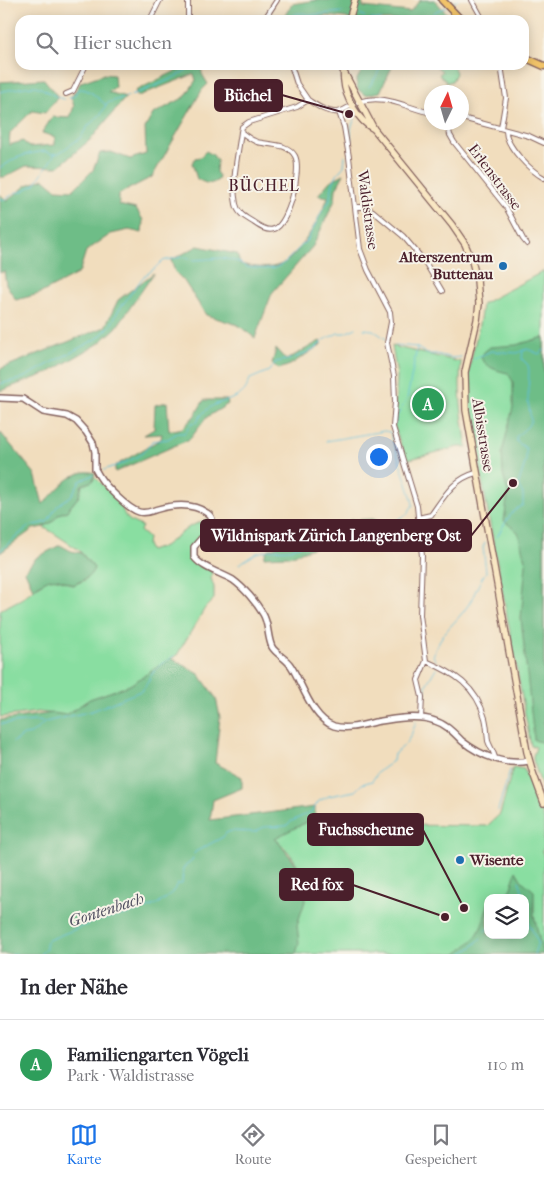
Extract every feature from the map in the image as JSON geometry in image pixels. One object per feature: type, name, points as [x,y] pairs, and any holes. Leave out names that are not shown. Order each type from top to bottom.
[{"type":"main road","points":[[350,15],[355,0]]},
{"type":"main road","points":[[442,0],[456,15]]},
{"type":"main road","points":[[529,59],[544,66]]},
{"type":"main road","name":"Albisstrasse","points":[[344,70],[344,82],[364,122],[374,129],[452,225],[465,244],[472,261],[477,280],[479,304],[465,372],[464,395],[476,472],[529,761],[544,803]]},
{"type":"street","points":[[152,15],[160,0]]},
{"type":"street","points":[[188,0],[188,15]]},
{"type":"street","points":[[267,15],[277,0]]},
{"type":"street","points":[[472,0],[480,15]]},
{"type":"street","points":[[66,94],[73,91],[84,70]]},
{"type":"street","points":[[293,70],[297,84],[308,100],[320,107],[339,112],[355,103],[373,99],[388,99],[424,112]]},
{"type":"street","points":[[501,128],[506,98],[502,70]]},
{"type":"street","points":[[241,132],[256,141],[284,147],[292,152],[296,158],[296,178],[289,208],[282,223],[275,229],[262,228],[243,216],[237,207],[235,184],[241,132],[242,127],[249,122],[297,107],[308,100]]},
{"type":"street","name":"Waldistrasse","points":[[339,112],[344,127],[358,237],[364,260],[390,312],[391,322],[387,343],[394,376],[393,428],[412,486],[418,518],[422,556],[420,615],[426,661],[418,680],[422,697],[421,718]]},
{"type":"street","points":[[469,120],[529,136],[544,143]]},
{"type":"street","name":"Erlenstrasse","points":[[449,130],[454,142],[506,207],[527,244]]},
{"type":"street","points":[[506,130],[508,139],[522,159],[532,170],[544,178]]},
{"type":"street","points":[[355,207],[365,207],[373,211],[402,236],[424,260],[442,291]]},
{"type":"street","points":[[0,398],[23,399],[43,412],[67,416],[76,420],[93,443],[96,469],[99,476],[135,511],[145,513],[165,507],[184,506],[198,508],[210,515],[212,526],[194,547],[195,559],[237,584],[261,611],[267,621],[272,646],[289,663],[313,708],[324,721],[334,726],[347,727],[385,721],[431,719],[442,724],[467,745],[481,753],[513,763],[529,761]]},
{"type":"street","points":[[418,518],[431,515],[450,488],[476,472]]},
{"type":"street","points":[[426,661],[457,676],[472,691],[485,718],[489,743],[495,758]]},
{"type":"green space","points":[[317,0],[362,0],[363,7],[410,12],[420,0],[435,0],[448,15],[285,15],[292,4]]},
{"type":"green space","points":[[178,70],[202,70],[208,84],[202,90],[152,177],[119,194],[119,205],[136,209],[143,220],[142,233],[129,230],[111,234],[86,251],[79,273],[39,294],[16,300],[6,284],[4,271],[0,273],[0,194],[7,201],[27,185],[44,179],[56,189],[73,190],[93,170],[100,153],[111,152],[130,159],[146,154],[145,128],[153,114],[185,97],[196,80],[194,74],[138,96],[135,91]]},
{"type":"green space","points":[[362,70],[391,70],[380,92],[366,95],[358,90],[356,81]]},
{"type":"green space","points":[[441,70],[455,70],[456,73],[452,81],[446,83],[439,75],[442,71]]},
{"type":"green space","points":[[104,74],[114,75],[115,87],[108,92],[126,97],[91,139],[58,167],[26,166],[5,177],[0,177],[0,82],[44,79],[58,97],[45,113],[32,111],[10,133],[9,145],[23,141],[29,147],[55,145],[55,137],[42,133],[52,117],[70,118],[74,106],[71,97],[81,82]]},
{"type":"green space","points":[[206,151],[213,155],[217,161],[216,172],[219,176],[215,182],[205,183],[197,179],[192,163],[195,158],[200,157]]},
{"type":"green space","points":[[344,174],[336,189],[335,200],[313,246],[272,293],[255,338],[238,325],[206,315],[184,281],[175,272],[171,260],[198,246],[237,254],[240,264],[266,267],[282,264],[296,253],[321,214],[328,197],[318,195],[330,181]]},
{"type":"green space","points":[[544,271],[544,793],[533,760],[536,747],[531,746],[530,741],[469,410],[468,385],[469,370],[482,304]]},
{"type":"green space","points":[[154,273],[116,328],[98,344],[48,373],[0,391],[0,369],[105,327],[118,300]]},
{"type":"green space","points":[[544,337],[544,743],[534,740],[521,618],[526,564],[518,532],[504,521],[508,493],[503,475],[502,453],[513,407],[513,382],[508,373],[490,367],[481,358],[490,347],[516,345]]},
{"type":"green space","points":[[320,341],[322,344],[290,365],[279,369],[272,364],[276,349],[286,360]]},
{"type":"green space","points":[[392,346],[461,362],[460,394],[467,447],[458,447],[406,460],[394,426],[397,376]]},
{"type":"green space","points":[[204,400],[227,400],[228,404],[207,417],[190,439],[115,472],[115,466],[161,439],[162,434],[144,435],[154,429],[155,405],[167,402],[169,431],[183,428],[195,415]]},
{"type":"green space","points":[[0,432],[35,474],[43,504],[73,476],[87,472],[95,473],[93,481],[82,485],[79,496],[67,511],[59,514],[51,523],[33,529],[0,553]]},
{"type":"green space","points":[[94,476],[122,504],[125,516],[142,526],[140,531],[148,538],[147,545],[150,551],[164,546],[189,527],[209,518],[209,526],[190,550],[190,555],[212,571],[214,599],[205,608],[177,655],[130,685],[90,699],[66,715],[38,712],[0,717],[0,610],[21,599],[49,578],[56,578],[73,585],[85,580],[94,568],[79,550],[43,527],[51,523],[59,514],[67,511],[79,496],[82,485],[93,481]]},
{"type":"green space","points":[[373,519],[389,526],[387,536],[375,538],[358,533],[289,556],[264,557],[267,550],[316,531],[348,527],[350,520]]},
{"type":"green space","points":[[60,545],[71,551],[81,553],[94,568],[93,571],[85,579],[73,585],[61,580],[52,579],[33,589],[25,571],[36,558]]},
{"type":"green space","points":[[171,658],[199,674],[216,698],[220,717],[215,763],[242,777],[242,788],[213,800],[210,820],[315,807],[315,818],[275,838],[308,879],[306,898],[297,925],[299,943],[296,954],[0,954],[0,720],[53,713],[66,715],[90,699],[130,685]]},
{"type":"green space","points":[[513,767],[524,769],[544,819],[544,849],[542,850],[544,856],[544,954],[245,954],[303,875],[290,854],[273,837],[323,815],[321,818],[322,822],[342,830],[350,839],[363,829],[399,825],[487,826],[500,814]]},
{"type":"green space","points":[[516,871],[522,881],[534,891],[534,915],[544,954],[456,954],[475,938],[484,919],[484,939],[529,939],[529,894],[507,894],[511,888]]},
{"type":"waterway","points":[[449,5],[458,0]]},
{"type":"waterway","points":[[433,15],[436,11],[446,7]]},
{"type":"waterway","points":[[311,15],[343,12]]},
{"type":"waterway","points":[[294,15],[303,13],[311,15]]},
{"type":"waterway","points":[[0,168],[16,158],[28,154],[45,151],[52,154],[59,153],[80,138],[88,126],[101,114],[107,103],[163,82],[187,70]]},
{"type":"waterway","points":[[369,87],[379,70]]},
{"type":"waterway","points":[[0,92],[35,86],[64,99]]},
{"type":"waterway","points":[[69,98],[74,96],[78,89],[82,89],[93,94],[106,105]]},
{"type":"waterway","points":[[351,142],[351,128],[355,118]]},
{"type":"waterway","points":[[0,199],[6,199],[16,192],[21,192],[35,184],[55,154]]},
{"type":"waterway","points":[[0,384],[25,377],[98,338],[111,325],[118,311],[143,277],[162,261],[181,257],[194,260],[222,258],[239,262],[246,267],[265,269],[275,268],[284,263],[308,239],[323,209],[329,202],[333,183],[337,174],[344,166],[345,156]]},
{"type":"waterway","points":[[294,358],[315,349],[324,340],[338,333],[345,333],[356,328]]},
{"type":"waterway","points":[[364,329],[373,330],[386,339]]},
{"type":"waterway","points":[[395,345],[416,347],[427,354],[452,358],[461,357]]},
{"type":"waterway","points":[[395,424],[397,416],[407,399],[417,348]]},
{"type":"waterway","name":"Gontenbach","points":[[474,359],[491,351],[517,353],[527,349],[539,354],[544,350]]},
{"type":"waterway","name":"Gontenbach","points":[[497,537],[511,515],[523,505],[523,494],[518,485],[526,460],[526,448],[517,442],[516,437],[528,426],[531,420],[528,401],[529,370],[528,365],[522,359],[523,350]]},
{"type":"waterway","points":[[273,366],[276,362],[291,359]]},
{"type":"waterway","points":[[104,470],[138,456],[152,441],[168,439],[177,433],[185,433],[192,423],[197,422],[209,408],[240,395],[245,390],[250,379],[269,371],[271,368]]},
{"type":"waterway","points":[[239,564],[257,553],[268,550],[290,549],[354,524],[380,526],[390,524],[407,514],[413,505],[412,499],[390,432],[384,431],[326,441]]},
{"type":"waterway","points":[[0,551],[29,526],[47,522],[58,505],[71,496],[80,481],[93,475]]},
{"type":"waterway","name":"Gontenbach","points":[[436,661],[433,656],[436,647],[444,634],[469,604],[486,572],[483,547],[485,543]]},
{"type":"waterway","points":[[1,724],[45,722],[92,711],[143,690],[152,674],[161,664],[174,656]]},
{"type":"waterway","name":"Gontenbach","points":[[425,697],[426,685],[436,668]]},
{"type":"waterway","name":"Gontenbach","points":[[418,715],[419,709]]},
{"type":"waterway","name":"Gontenbach","points":[[194,854],[231,831],[254,832],[264,827],[286,826],[290,822],[311,812],[319,801],[329,796],[355,791],[362,784],[372,781],[379,771],[393,761],[394,754],[408,740],[416,722]]},
{"type":"waterway","points":[[13,742],[24,735],[31,734],[44,723]]},
{"type":"waterway","points":[[498,810],[510,770]]},
{"type":"waterway","name":"Gontenbach","points":[[40,954],[46,949],[46,941],[90,923],[139,911],[162,901],[171,894],[177,884],[182,884],[183,868],[193,858]]},
{"type":"waterway","points":[[519,881],[524,894]]},
{"type":"waterway","points":[[529,924],[538,942],[534,954]]},
{"type":"waterway","points":[[461,954],[471,948],[481,938]]},
{"type":"waterway","points":[[12,954],[17,954]]},
{"type":"place","name":"Büchel","points":[[349,114]]},
{"type":"place","name":"Alterszentrum Buttenau","points":[[503,266]]},
{"type":"place","name":"Familiengarten Vögeli","points":[[428,404]]},
{"type":"place","name":"Wildnispark Zürich Langenberg Ost","points":[[513,483]]},
{"type":"place","name":"Wisente","points":[[460,860]]},
{"type":"place","name":"Fuchsscheune","points":[[464,908]]},
{"type":"place","name":"Red fox","points":[[445,917]]},
{"type":"district","name":"BÜCHEL","points":[[264,185]]}]
